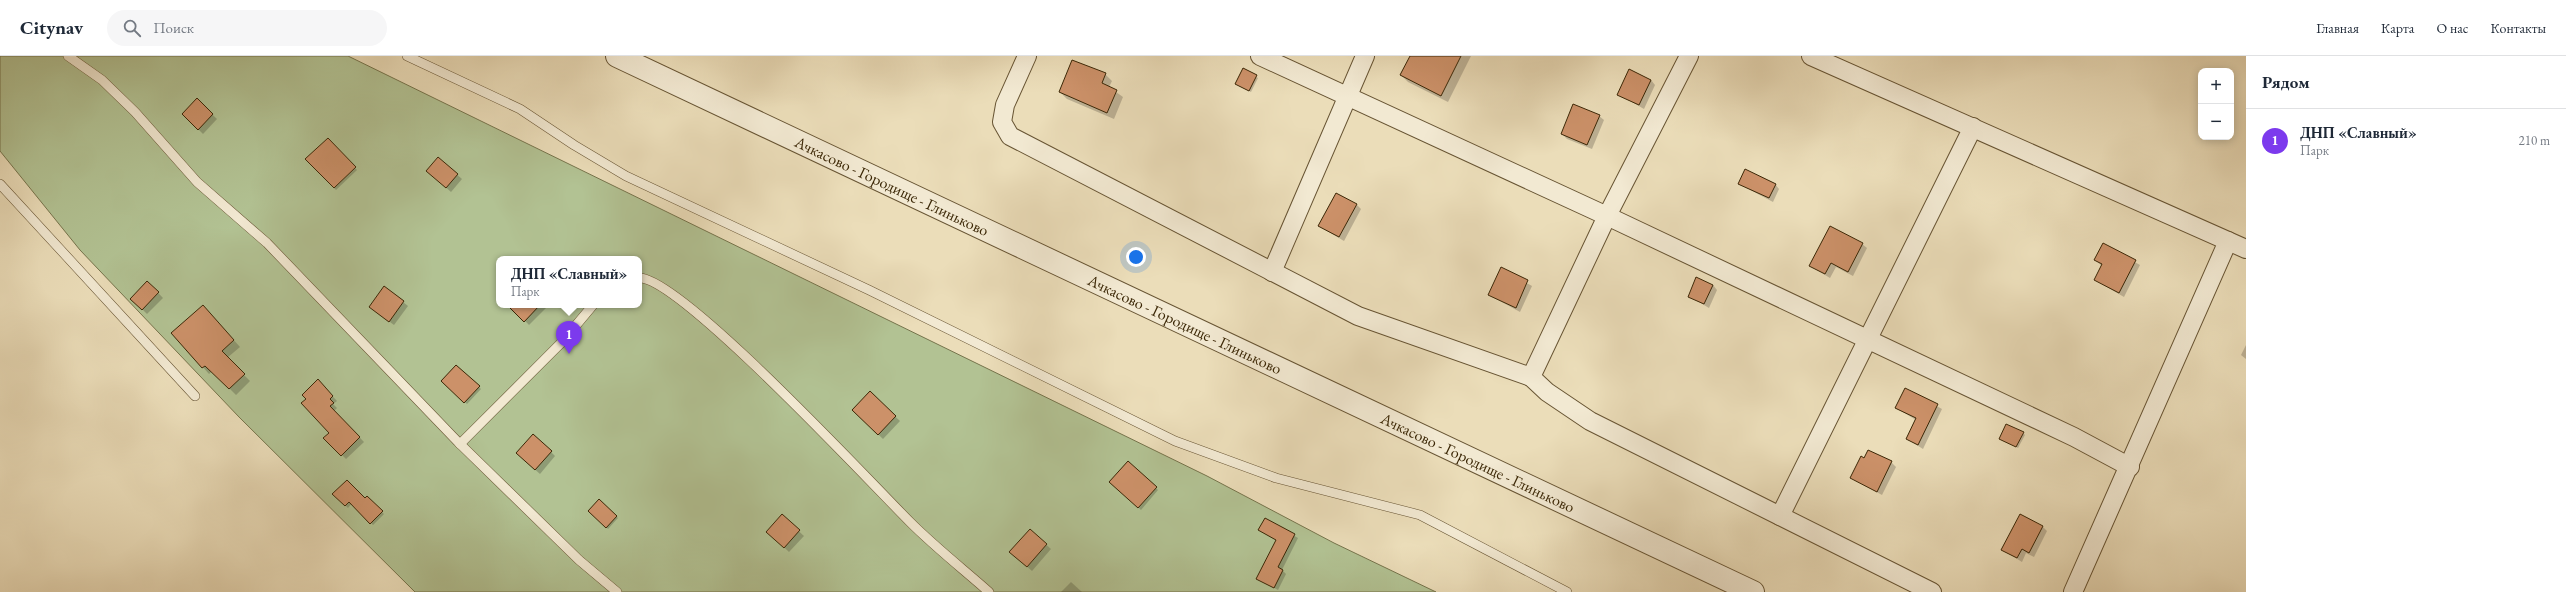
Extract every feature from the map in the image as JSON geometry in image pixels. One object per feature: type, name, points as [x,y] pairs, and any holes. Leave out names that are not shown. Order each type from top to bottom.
[{"type":"street","name":"Ачкасово - Городище - Глиньково","points":[[617,56],[1753,592]]},
{"type":"street","points":[[1027,56],[1005,105],[1002,122],[1010,136],[1358,316],[1531,377],[1547,392],[1590,421],[1932,592]]},
{"type":"street","points":[[1260,56],[1607,216],[2074,437],[2130,467]]},
{"type":"street","points":[[1272,272],[1365,56]]},
{"type":"street","points":[[1531,377],[1607,216],[1688,56]]},
{"type":"street","points":[[1811,56],[2246,249]]},
{"type":"street","points":[[1780,516],[1973,127]]},
{"type":"street","points":[[2073,592],[2130,467],[2228,241]]},
{"type":"lane","points":[[68,56],[102,80],[135,112],[197,182],[267,243],[460,444],[579,560],[617,592]]},
{"type":"lane","points":[[407,56],[520,109],[574,145],[626,176],[869,290],[1175,441],[1276,478],[1420,515],[1567,592]]},
{"type":"lane","points":[[0,184],[195,396]]},
{"type":"lane","points":[[642,278],[646,278],[676,297],[766,374],[911,523],[990,592]]},
{"type":"lane","points":[[460,444],[562,342],[590,308]]},
{"type":"green space","points":[[0,56],[348,56],[1207,476],[1334,543],[1436,592],[415,592],[239,417],[80,250],[0,151]]},
{"type":"building","points":[[1410,56],[1461,56],[1441,96],[1400,75]]},
{"type":"building","points":[[1072,60],[1106,73],[1102,83],[1117,90],[1107,113],[1059,92]]},
{"type":"building","points":[[1243,68],[1257,75],[1249,91],[1235,84]]},
{"type":"building","points":[[1629,69],[1651,80],[1639,105],[1617,95]]},
{"type":"building","points":[[197,98],[213,114],[198,130],[182,114]]},
{"type":"building","points":[[1573,104],[1600,115],[1587,145],[1561,134]]},
{"type":"building","points":[[328,138],[356,167],[334,188],[305,159]]},
{"type":"building","points":[[438,157],[458,174],[446,188],[426,171]]},
{"type":"building","points":[[1745,169],[1776,184],[1769,198],[1738,184]]},
{"type":"building","points":[[1336,193],[1357,204],[1339,237],[1318,226]]},
{"type":"building","points":[[1830,226],[1863,243],[1848,272],[1831,263],[1825,274],[1809,266]]},
{"type":"building","points":[[2103,243],[2136,260],[2119,293],[2094,280],[2102,264],[2094,260]]},
{"type":"building","points":[[1501,267],[1528,280],[1516,308],[1488,295]]},
{"type":"building","points":[[1696,277],[1713,285],[1704,304],[1688,297]]},
{"type":"building","points":[[147,281],[159,292],[142,310],[130,299]]},
{"type":"building","points":[[384,286],[404,301],[389,322],[369,307]]},
{"type":"building","points":[[203,305],[234,340],[222,351],[245,374],[229,389],[205,366],[202,368],[171,333]]},
{"type":"building","points":[[510,308],[537,308],[524,322]]},
{"type":"building","points":[[456,365],[480,386],[464,403],[441,381]]},
{"type":"building","points":[[318,379],[333,396],[330,399],[334,403],[330,406],[360,437],[341,456],[323,438],[329,433],[301,403],[306,399],[302,395]]},
{"type":"building","points":[[1905,388],[1938,404],[1918,445],[1906,439],[1916,418],[1895,408]]},
{"type":"building","points":[[870,391],[896,416],[878,435],[852,410]]},
{"type":"building","points":[[2006,424],[2024,432],[2016,447],[1999,439]]},
{"type":"building","points":[[533,434],[552,451],[535,470],[516,453]]},
{"type":"building","points":[[1868,450],[1892,461],[1877,492],[1850,478],[1861,456],[1864,458]]},
{"type":"building","points":[[1128,461],[1157,487],[1138,508],[1109,482]]},
{"type":"building","points":[[347,480],[365,498],[367,496],[383,511],[370,524],[349,502],[345,506],[332,494]]},
{"type":"building","points":[[599,499],[617,516],[606,528],[588,511]]},
{"type":"building","points":[[782,514],[800,530],[784,548],[766,532]]},
{"type":"building","points":[[2020,514],[2043,526],[2029,553],[2022,549],[2017,558],[2001,550]]},
{"type":"building","points":[[1265,518],[1295,534],[1278,567],[1283,570],[1274,588],[1256,579],[1276,540],[1258,530]]},
{"type":"building","points":[[1030,529],[1047,544],[1027,567],[1009,552]]},
{"type":"place","name":"ДНП «Славный»","points":[[569,354]]}]
